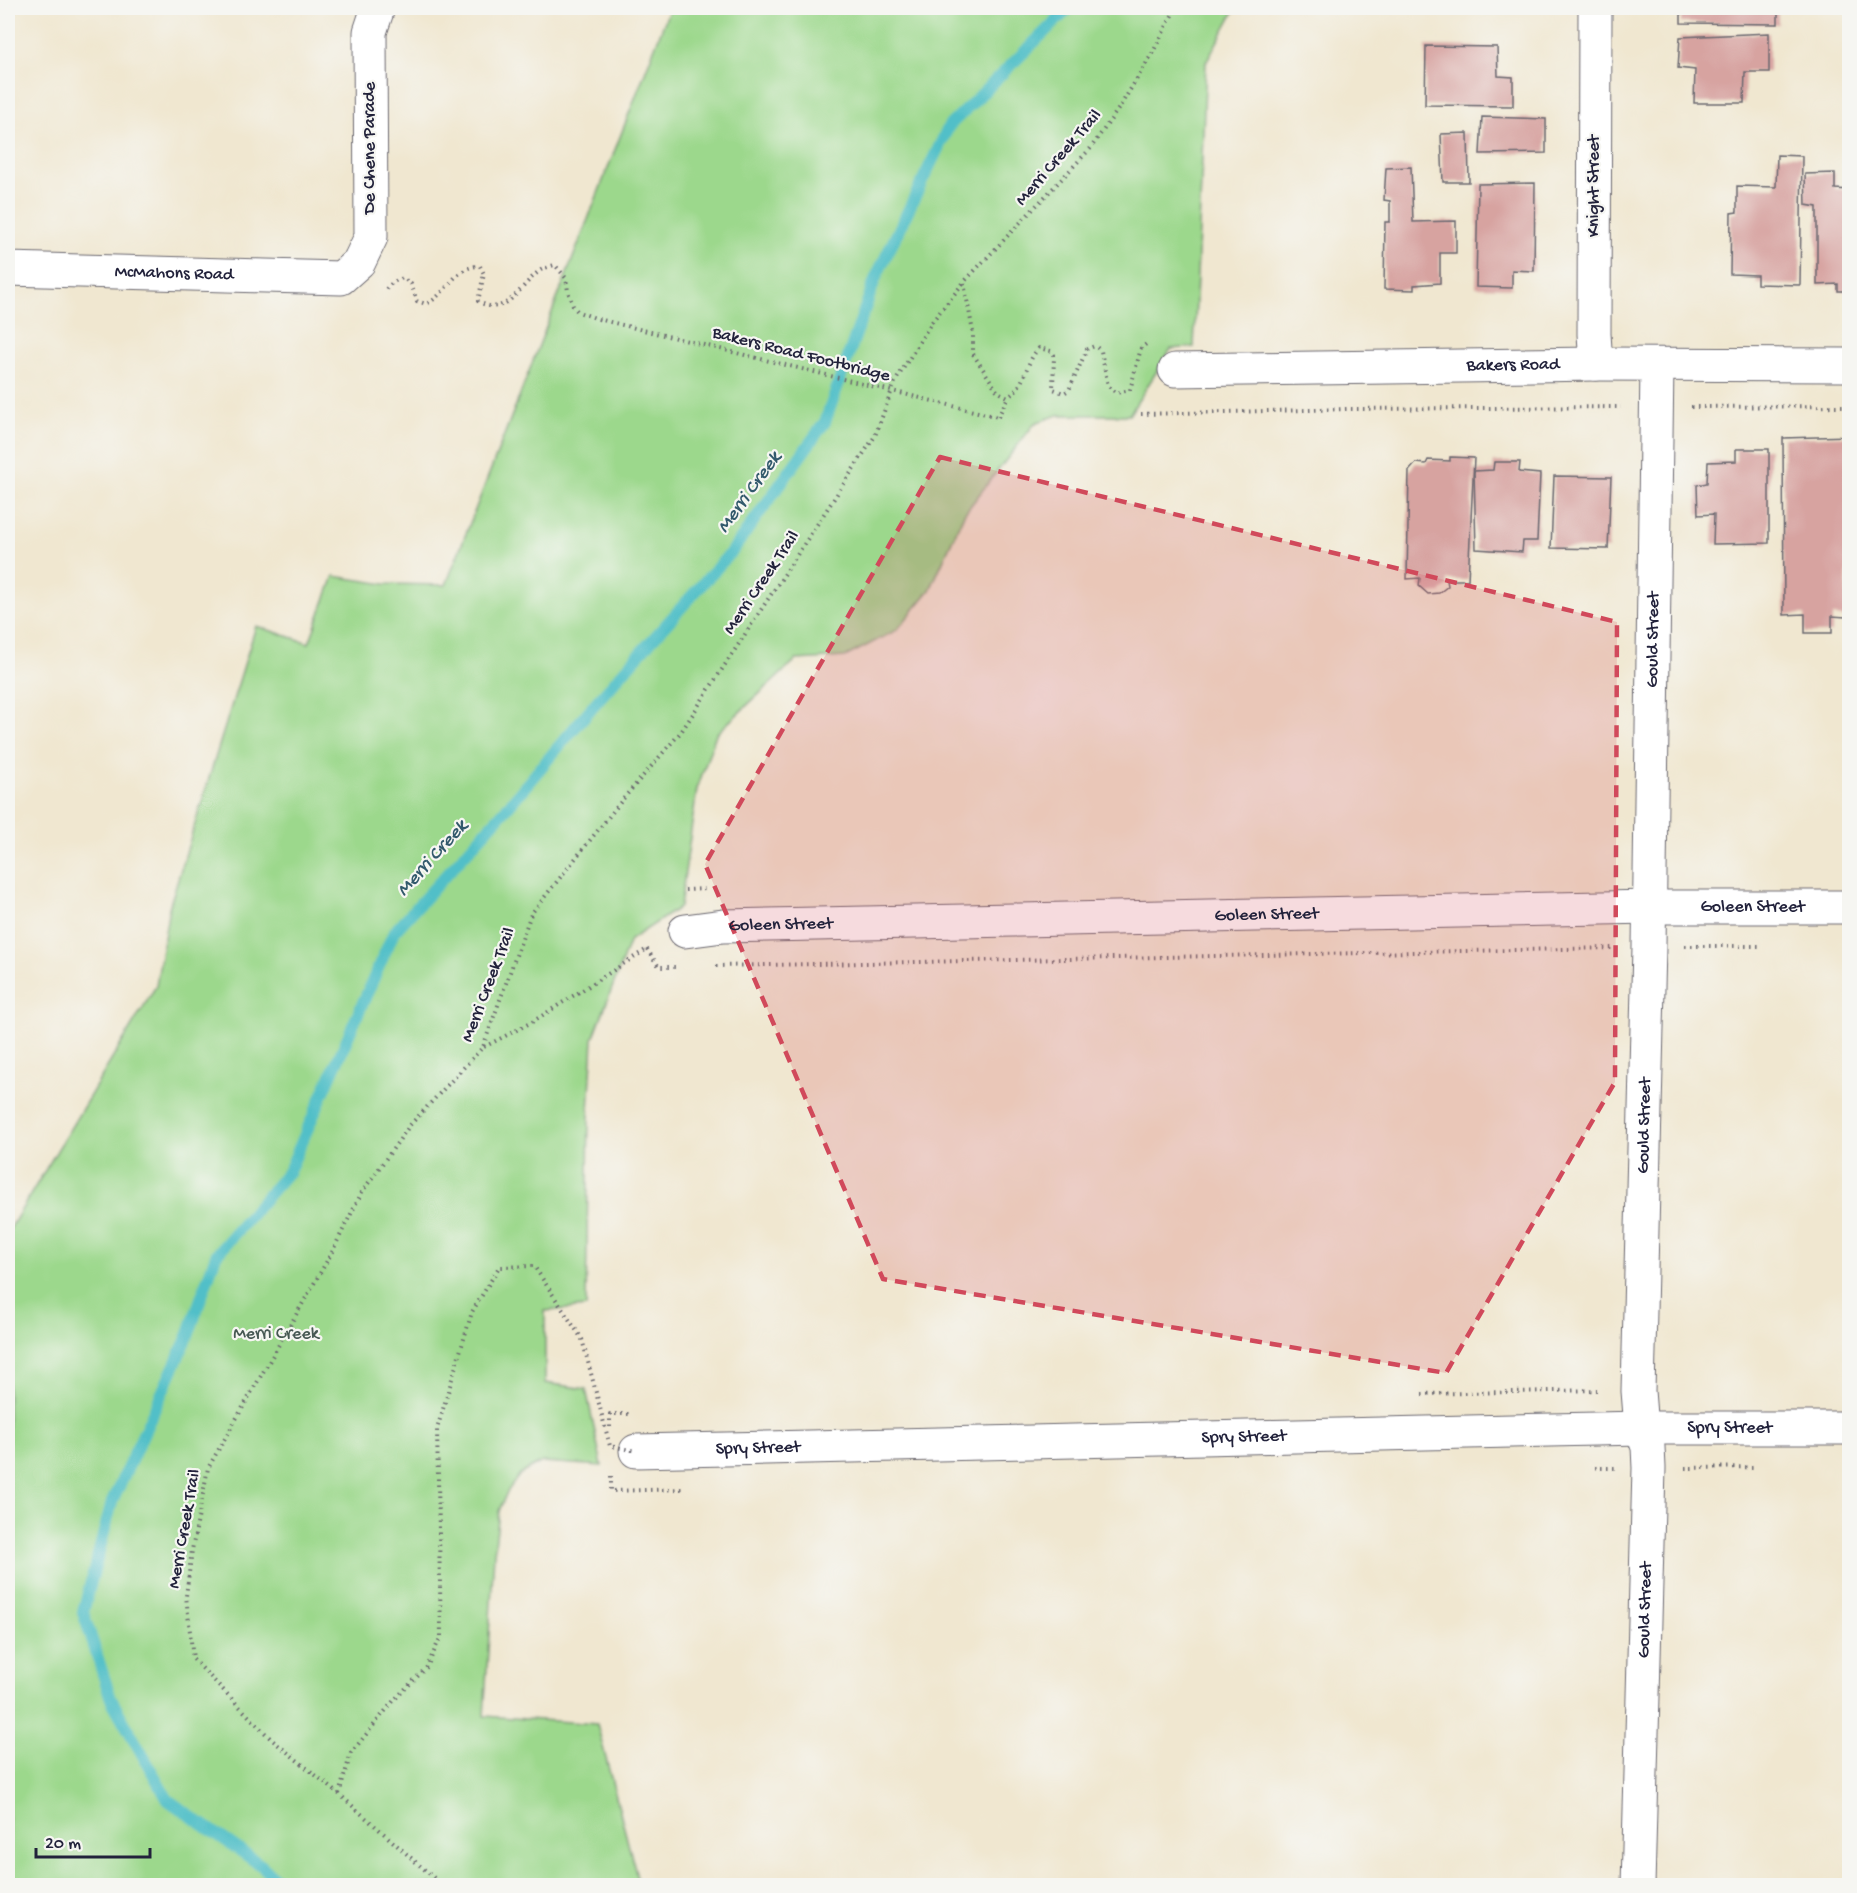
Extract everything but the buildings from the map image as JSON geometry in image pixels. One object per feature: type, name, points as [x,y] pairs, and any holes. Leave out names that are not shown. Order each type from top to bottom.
[{"type":"street","name":"De Chene Parade","points":[[350,270],[371,237],[370,32],[378,8]]},
{"type":"street","name":"Knight Street","points":[[1595,8],[1594,334],[1596,364]]},
{"type":"street","name":"McMahons Road","points":[[8,269],[350,270]]},
{"type":"street","name":"Bakers Road","points":[[1175,370],[1596,364],[1850,365]]},
{"type":"street","name":"Gould Street","points":[[1638,1886],[1648,1468],[1638,1391],[1650,907],[1657,365]]},
{"type":"street","name":"Goleen Street","points":[[686,932],[723,926],[1650,907],[1850,907]]},
{"type":"street","name":"Spry Street","points":[[636,1450],[1641,1428],[1850,1428]]},
{"type":"path","name":"Merri Creek Trail","points":[[443,1886],[339,1794],[271,1739],[193,1659],[186,1596],[192,1550],[208,1468],[331,1254],[362,1192],[410,1125],[483,1047],[531,914],[623,799],[681,732],[875,436],[895,382],[931,324],[964,282],[1090,149],[1152,54],[1176,8]]},
{"type":"path","name":"Bakers Road Footbridge","points":[[350,270],[376,275],[378,286],[383,290],[393,282],[404,278],[411,284],[417,301],[426,304],[436,300],[458,273],[471,266],[480,266],[484,274],[478,301],[488,307],[500,306],[542,270],[555,265],[566,278],[573,306],[578,312],[598,319],[998,417],[1008,397]]},
{"type":"path","points":[[964,282],[974,332],[973,354],[998,392],[1008,397],[1017,392],[1032,356],[1039,348],[1051,351],[1053,389],[1064,393],[1069,390],[1088,349],[1095,346],[1101,351],[1108,386],[1116,393],[1124,393],[1130,390],[1141,348],[1150,341]]},
{"type":"path","points":[[1142,414],[1350,408],[1850,406]]},
{"type":"path","points":[[483,1047],[532,1022],[647,950],[686,932]]},
{"type":"path","points":[[707,966],[1768,946]]},
{"type":"path","points":[[647,950],[659,967],[683,967]]},
{"type":"path","points":[[339,1794],[351,1753],[395,1699],[427,1667],[441,1636],[437,1429],[472,1312],[499,1267],[534,1266],[582,1339],[610,1446],[636,1450]]},
{"type":"highlighted area","points":[[940,457],[1617,622],[1615,1082],[1446,1373],[883,1279],[705,864]]},
{"type":"green space","name":"Merri Creek","points":[[670,8],[1236,8],[1206,62],[1194,347],[1171,349],[1129,415],[1058,415],[1035,423],[964,514],[930,590],[897,630],[845,657],[796,660],[716,734],[697,789],[680,907],[630,940],[593,1039],[589,1112],[586,1307],[545,1311],[545,1383],[586,1389],[602,1466],[542,1462],[520,1474],[507,1492],[499,1511],[494,1554],[484,1716],[597,1724],[639,1885],[8,1885],[8,1232],[156,986],[169,908],[256,626],[309,643],[334,576],[385,584],[446,585]]},
{"type":"waterway","name":"Merri Creek","points":[[283,1886],[262,1866],[168,1800],[111,1699],[83,1612],[112,1502],[188,1336],[216,1255],[289,1171],[394,932],[505,810],[599,699],[733,550],[825,422],[876,277],[949,126],[1069,8]]}]
